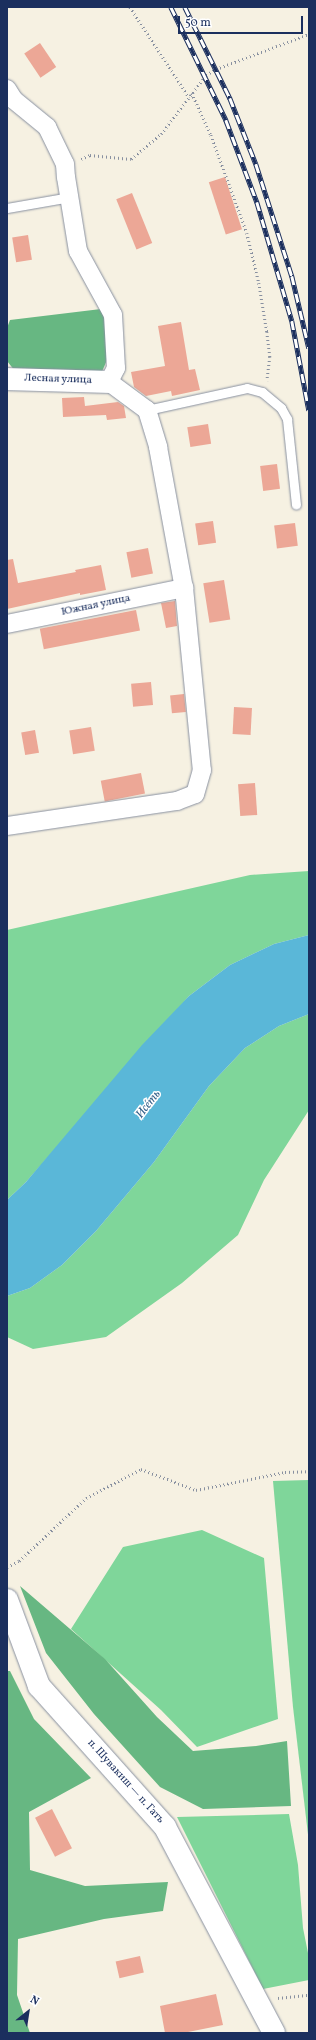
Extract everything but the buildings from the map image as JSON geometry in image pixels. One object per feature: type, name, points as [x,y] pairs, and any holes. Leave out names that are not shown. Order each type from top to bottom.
[{"type":"street","points":[[7,90],[14,100],[47,127],[65,164],[78,251],[113,315],[116,368],[109,382],[147,410],[158,446],[184,588],[202,770],[195,794],[177,801],[7,826]]},
{"type":"street","name":"Лесная улица","points":[[7,379],[109,382]]},
{"type":"street","name":"Южная улица","points":[[7,624],[184,588]]},
{"type":"street","name":"п. Шувакиш — п. Гать","points":[[7,1600],[39,1686],[165,1827],[274,2033]]},
{"type":"lane","points":[[7,208],[70,197]]},
{"type":"lane","points":[[147,410],[247,388],[262,392],[281,408],[287,419],[296,505]]},
{"type":"path","points":[[130,7],[189,97]]},
{"type":"path","points":[[65,164],[90,155],[131,159],[161,134],[206,75],[216,69],[309,34]]},
{"type":"path","points":[[192,93],[227,174],[247,233],[259,283],[270,357],[268,379],[262,392]]},
{"type":"path","points":[[7,1567],[20,1561],[86,1498],[141,1469],[196,1490],[285,1472],[309,1471]]},
{"type":"path","points":[[257,2000],[309,1995]]},
{"type":"green space","points":[[101,309],[113,346],[101,374],[15,371],[7,361],[7,328],[10,320]]},
{"type":"green space","points":[[309,871],[309,935],[274,944],[230,965],[189,996],[26,1182],[7,1200],[7,930],[250,875]]},
{"type":"green space","points":[[309,1014],[309,1110],[264,1180],[238,1235],[182,1283],[106,1337],[33,1349],[7,1337],[7,1296],[30,1288],[62,1265],[96,1231],[154,1162],[209,1086],[245,1048],[279,1026]]},
{"type":"green space","points":[[309,1480],[309,1843],[293,1707],[273,1481]]},
{"type":"green space","points":[[202,1530],[264,1558],[278,1719],[197,1747],[161,1710],[71,1629],[123,1547]]},
{"type":"green space","points":[[20,1586],[105,1659],[157,1717],[193,1751],[256,1746],[287,1741],[291,1806],[203,1809],[160,1787],[94,1714],[46,1653]]},
{"type":"green space","points":[[7,1671],[10,1671],[34,1719],[91,1778],[29,1812],[30,1870],[85,1886],[168,1882],[163,1911],[104,1919],[18,1939],[17,1995],[30,2033],[7,2033]]},
{"type":"green space","points":[[289,1814],[298,1865],[303,1928],[309,1958],[309,1980],[263,1989],[177,1817]]},
{"type":"water","name":"Исе́ть","points":[[309,935],[309,1014],[279,1026],[245,1048],[209,1086],[154,1162],[96,1231],[62,1265],[30,1288],[7,1296],[7,1200],[26,1182],[142,1045],[189,996],[230,965],[274,944]]},
{"type":"railway","points":[[171,7],[226,120],[257,202],[292,321],[309,410]]},
{"type":"railway","points":[[185,7],[230,98],[256,164],[292,276],[309,348]]}]
